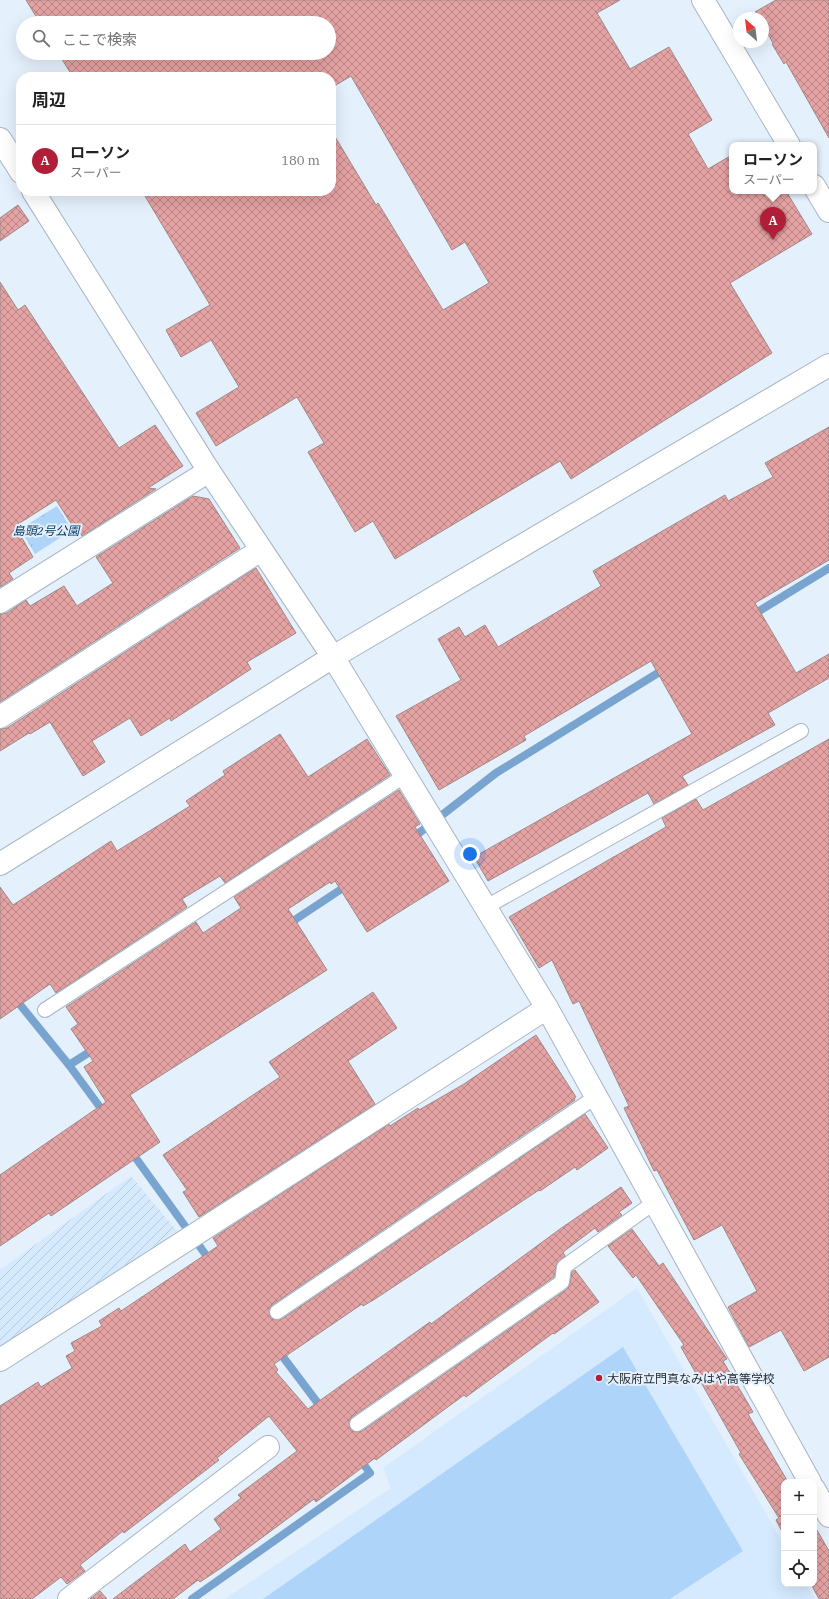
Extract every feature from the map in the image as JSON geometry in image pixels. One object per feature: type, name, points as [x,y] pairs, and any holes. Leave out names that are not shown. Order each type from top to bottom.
[{"type":"street","points":[[703,0],[787,142]]},
{"type":"street","points":[[0,139],[16,164]]},
{"type":"street","points":[[817,191],[829,211]]},
{"type":"street","points":[[36,196],[209,471],[333,657],[547,1008],[808,1479]]},
{"type":"street","points":[[0,864],[333,657],[829,365]]},
{"type":"street","points":[[0,602],[209,471]]},
{"type":"street","points":[[0,717],[261,550]]},
{"type":"street","points":[[0,1360],[547,1008]]},
{"type":"street","points":[[69,1599],[268,1447]]},
{"type":"street","points":[[817,1494],[829,1516]]},
{"type":"lane","points":[[486,907],[801,731]]},
{"type":"lane","points":[[45,1010],[406,775]]},
{"type":"lane","points":[[277,1312],[597,1096]]},
{"type":"lane","points":[[357,1424],[562,1282],[564,1267],[655,1202]]},
{"type":"shaded area","points":[[131,1176],[177,1231],[0,1347],[0,1270]]},
{"type":"shaded area","name":"大阪府立門真なみはや高等学校","points":[[637,1288],[781,1540],[781,1587],[809,1587],[815,1599],[225,1599],[391,1488],[383,1468]]},
{"type":"green space","name":"島頭2号公園","points":[[57,506],[72,530],[35,554],[20,529]]},
{"type":"green space","name":"大阪府立門真なみはや高等学校","points":[[623,1347],[743,1551],[670,1599],[263,1599]]},
{"type":"building","points":[[26,0],[620,0],[597,13],[630,69],[669,47],[712,120],[688,134],[708,169],[729,157],[729,194],[788,194],[812,234],[730,283],[772,353],[571,479],[560,461],[395,559],[373,521],[355,532],[308,452],[324,443],[297,397],[216,446],[196,413],[239,387],[211,340],[181,357],[166,330],[210,305],[145,196],[336,196],[336,138],[376,205],[378,203],[443,310],[489,283],[465,242],[452,250],[351,76],[336,85],[336,72],[70,72],[62,60],[336,60],[336,16],[36,16]]},
{"type":"building","points":[[776,0],[829,0],[829,138],[786,62],[784,64],[772,44],[773,43],[769,36],[769,12],[755,12]]},
{"type":"building","points":[[18,205],[29,221],[0,241],[0,218]]},
{"type":"building","points":[[0,282],[18,310],[25,305],[119,448],[155,425],[183,466],[148,488],[156,489],[82,536],[76,526],[74,528],[56,500],[15,526],[33,557],[9,573],[13,579],[0,587]]},
{"type":"building","points":[[829,427],[829,560],[755,603],[796,673],[829,654],[829,678],[768,713],[775,725],[682,776],[688,785],[654,804],[648,793],[488,881],[474,857],[692,734],[651,661],[524,736],[526,740],[439,790],[396,716],[461,680],[438,639],[459,627],[465,637],[485,625],[498,647],[601,586],[593,571],[725,495],[728,501],[773,477],[765,463]]},
{"type":"building","points":[[193,496],[209,499],[240,548],[0,702],[0,614],[7,613],[26,600],[30,606],[64,586],[77,606],[113,583],[96,557]]},
{"type":"building","points":[[256,568],[296,633],[247,662],[251,669],[171,721],[170,718],[141,736],[130,718],[92,741],[105,762],[83,776],[50,722],[0,751],[0,729],[7,728]]},
{"type":"building","points":[[280,734],[308,777],[367,739],[390,775],[225,883],[220,876],[182,899],[187,907],[56,993],[50,984],[0,1019],[0,887],[13,905],[111,841],[117,851],[190,806],[186,801],[225,775],[223,771]]},
{"type":"building","points":[[829,739],[829,1357],[804,1371],[781,1330],[749,1347],[728,1307],[757,1291],[722,1225],[694,1240],[657,1170],[654,1171],[624,1108],[629,1106],[579,1001],[573,1004],[552,960],[539,968],[509,917],[666,827],[662,818],[696,799],[703,810]]},
{"type":"building","points":[[399,790],[420,824],[415,827],[449,881],[367,932],[335,881],[331,884],[330,882],[288,909],[327,970],[130,1095],[160,1142],[51,1216],[49,1213],[0,1246],[0,1175],[106,1102],[84,1067],[93,1061],[71,1029],[78,1024],[66,1007],[196,922],[203,933],[241,908],[234,897]]},
{"type":"building","points":[[373,992],[397,1028],[348,1061],[375,1104],[199,1217],[183,1192],[187,1190],[163,1155],[280,1077],[269,1062]]},
{"type":"building","points":[[536,1035],[576,1097],[574,1098],[575,1100],[272,1305],[269,1309],[270,1316],[274,1320],[282,1319],[585,1114],[608,1148],[577,1170],[575,1167],[540,1191],[539,1190],[375,1299],[363,1306],[362,1304],[274,1364],[278,1370],[276,1372],[308,1409],[430,1322],[431,1324],[560,1229],[621,1187],[632,1203],[619,1212],[622,1215],[598,1232],[595,1228],[563,1252],[565,1256],[557,1263],[554,1277],[352,1417],[349,1421],[350,1428],[354,1432],[362,1431],[567,1289],[572,1272],[575,1270],[599,1302],[554,1334],[553,1333],[466,1397],[464,1395],[316,1502],[314,1499],[221,1568],[200,1582],[198,1580],[173,1599],[113,1599],[185,1544],[190,1552],[221,1529],[214,1519],[241,1498],[238,1495],[297,1451],[269,1416],[217,1458],[219,1460],[124,1533],[123,1531],[80,1565],[85,1571],[67,1584],[61,1577],[32,1599],[0,1599],[0,1406],[38,1382],[41,1387],[72,1368],[66,1356],[75,1351],[71,1343],[102,1326],[99,1321],[119,1308],[121,1311],[218,1246],[213,1238],[389,1124],[390,1126],[418,1108],[419,1110],[464,1084]]},
{"type":"building","points":[[632,1229],[659,1266],[663,1263],[727,1359],[723,1361],[753,1412],[748,1414],[786,1479],[781,1479],[781,1529],[776,1520],[779,1518],[739,1454],[741,1453],[681,1347],[684,1345],[636,1275],[633,1278],[608,1246]]},
{"type":"building","points":[[817,1530],[829,1551],[829,1599],[819,1599],[813,1587],[817,1587]]},
{"type":"building","points":[[100,1591],[107,1599],[90,1599]]},
{"type":"waterway","points":[[751,616],[829,568]]},
{"type":"waterway","points":[[410,840],[496,773],[666,668]]},
{"type":"waterway","points":[[287,925],[349,884]]},
{"type":"waterway","points":[[0,980],[69,1065],[105,1114]]},
{"type":"waterway","points":[[69,1065],[96,1048]]},
{"type":"waterway","points":[[130,1150],[211,1262]]},
{"type":"waterway","points":[[277,1349],[323,1410]]},
{"type":"waterway","points":[[192,1599],[370,1473],[359,1458]]},
{"type":"place","name":"ローソン","points":[[773,240]]},
{"type":"place","name":"大阪府立門真なみはや高等学校","points":[[599,1378]]}]
